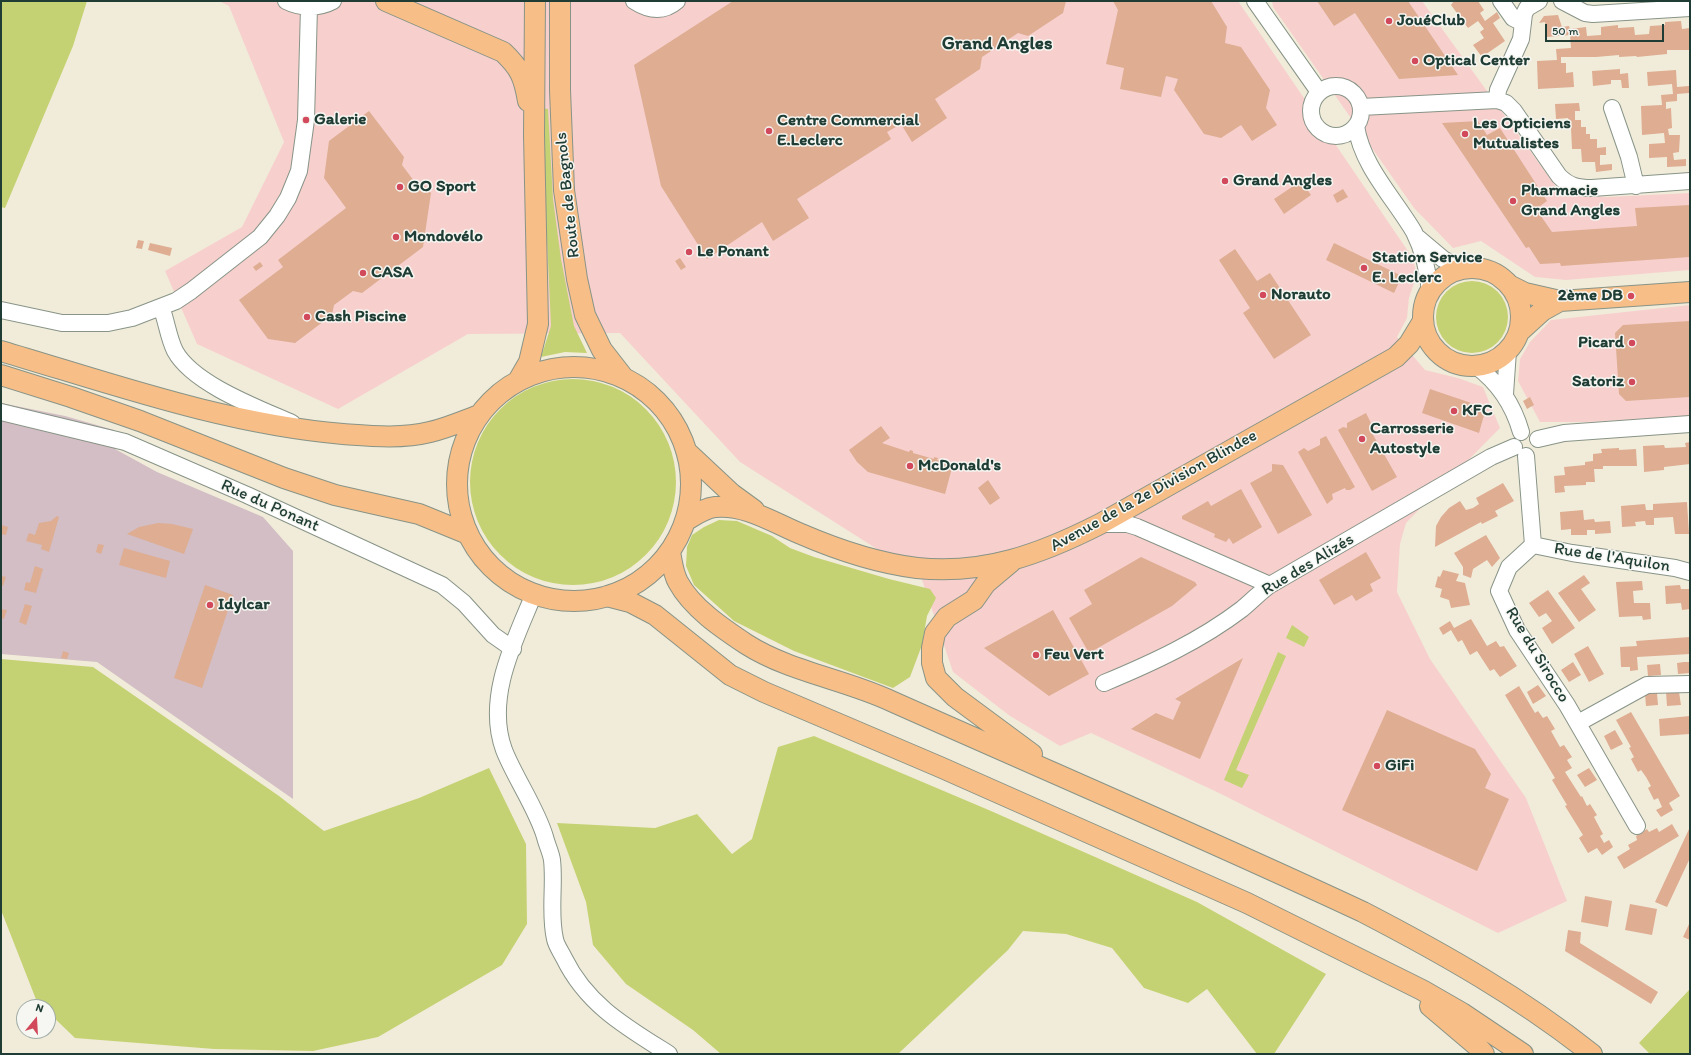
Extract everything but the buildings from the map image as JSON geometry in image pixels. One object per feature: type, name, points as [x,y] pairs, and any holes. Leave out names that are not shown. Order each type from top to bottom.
[{"type":"main road","points":[[386,1],[502,52],[517,65],[523,83],[534,135]]},
{"type":"main road","name":"Route de Bagnols","points":[[518,381],[529,362],[538,324],[534,135],[535,1]]},
{"type":"main road","name":"Route de Bagnols","points":[[560,1],[560,90],[564,190],[577,279],[585,315],[602,350],[623,377]]},
{"type":"main road","points":[[1560,302],[1542,311],[1520,331],[1508,351],[1498,359],[1476,366],[1458,364],[1442,356],[1433,346],[1426,334],[1423,321],[1423,310],[1430,290],[1439,280],[1462,268],[1489,270],[1501,277],[1511,286],[1538,297],[1560,302],[1690,292]]},
{"type":"main road","points":[[1511,286],[1518,300],[1522,315],[1520,331]]},
{"type":"main road","name":"Avenue de la 2e Division Blindee","points":[[686,451],[732,494],[760,515],[801,535],[870,560],[917,568],[949,569],[1012,561],[1064,542],[1100,524],[1396,357],[1409,344],[1423,321]]},
{"type":"main road","points":[[1,351],[178,404],[244,419],[312,431],[394,436],[429,433],[479,415]]},
{"type":"main road","name":"Avenue de la 2e Division Blindee","points":[[1396,357],[1442,356]]},
{"type":"main road","points":[[581,367],[602,370],[623,377],[640,387],[656,400],[669,415],[679,432],[686,451],[691,482],[690,498],[685,521],[670,552],[657,567],[642,579],[625,589],[606,596],[582,601],[558,600],[534,594],[507,580],[484,560],[468,534],[458,504],[457,473],[464,442],[479,415],[496,396],[518,381],[538,372],[559,368],[581,367]]},
{"type":"main road","points":[[1,375],[71,397],[133,419],[284,478],[335,495],[419,514],[468,534]]},
{"type":"main road","name":"Avenue de la 2e Division Blindee","points":[[685,521],[713,507],[725,507],[760,515]]},
{"type":"main road","points":[[670,552],[673,570],[679,584],[695,603],[722,628],[748,645],[780,661],[876,694],[1300,882],[1420,942],[1513,996],[1592,1054]]},
{"type":"main road","points":[[1012,561],[986,583],[974,600],[947,617],[935,633],[932,648],[932,663],[936,678],[955,697],[1070,780]]},
{"type":"main road","points":[[606,596],[630,602],[655,615],[730,675],[764,692],[940,767],[1247,903],[1374,964],[1462,1013],[1523,1054]]},
{"type":"main road","points":[[1374,964],[1445,1018],[1484,1054]]},
{"type":"street","points":[[286,1],[294,5],[309,7],[320,6],[333,1]]},
{"type":"street","points":[[634,1],[644,8],[654,10],[664,9],[677,1]]},
{"type":"street","points":[[1255,1],[1319,92]]},
{"type":"street","points":[[1501,1],[1513,18],[1523,23]]},
{"type":"street","points":[[1497,100],[1498,90],[1520,43],[1527,8],[1539,1]]},
{"type":"street","points":[[1562,1],[1585,13],[1593,14],[1690,8]]},
{"type":"street","points":[[1,310],[62,323],[108,323],[132,318],[161,307],[191,291],[260,237],[277,216],[288,198],[299,171],[306,120],[309,7]]},
{"type":"street","points":[[1333,86],[1348,89],[1358,100],[1361,107],[1361,114],[1356,126],[1349,133],[1340,136],[1323,133],[1312,121],[1310,114],[1311,106],[1319,92],[1333,86]]},
{"type":"street","points":[[1361,107],[1497,100],[1506,103],[1514,111],[1559,176],[1567,184],[1578,188],[1636,186],[1690,181]]},
{"type":"street","points":[[1612,108],[1629,157],[1636,186]]},
{"type":"street","points":[[1356,126],[1361,149],[1414,234],[1423,255],[1430,290]]},
{"type":"street","points":[[1340,136],[1361,149]]},
{"type":"street","points":[[1414,234],[1437,254],[1462,268]]},
{"type":"street","points":[[161,307],[170,338],[176,352],[190,370],[214,386],[246,403],[312,431]]},
{"type":"street","points":[[1505,394],[1508,351]]},
{"type":"street","points":[[1476,366],[1497,383],[1505,394],[1521,432]]},
{"type":"street","name":"Rue du Ponant","points":[[1,412],[125,442],[247,495],[442,585],[464,602],[493,635],[513,649]]},
{"type":"street","points":[[1538,439],[1564,433],[1690,424]]},
{"type":"street","points":[[1533,545],[1520,452],[1514,441],[1516,436],[1521,432],[1531,432],[1538,439]]},
{"type":"street","points":[[1520,452],[1533,454],[1537,450],[1538,439]]},
{"type":"street","name":"Rue des Alizés","points":[[1104,683],[1154,662],[1212,629],[1242,608],[1270,585],[1491,457],[1520,452]]},
{"type":"street","points":[[1100,524],[1127,524],[1137,527],[1270,585]]},
{"type":"street","name":"Rue de l'Aquilon","points":[[1533,545],[1572,553],[1690,572]]},
{"type":"street","name":"Rue du Sirocco","points":[[1533,545],[1509,567],[1499,591],[1517,630],[1578,723],[1637,826]]},
{"type":"street","points":[[534,594],[506,667],[498,697],[497,722],[504,750],[544,834],[552,860],[551,905],[555,940],[569,968],[595,1002],[617,1022],[669,1054]]},
{"type":"street","points":[[1578,723],[1647,685],[1690,684]]},
{"type":"shaded area","points":[[219,1],[1238,1],[1412,257],[1417,274],[1409,298],[1407,318],[1397,337],[1425,370],[1458,378],[1483,387],[1500,428],[1406,523],[1400,544],[1397,592],[1430,659],[1526,798],[1567,901],[1498,933],[1219,793],[1091,733],[1060,746],[1010,716],[953,672],[921,577],[740,462],[620,333],[468,334],[338,409],[197,344],[165,271],[242,227],[284,142],[229,6]]},
{"type":"shaded area","points":[[1272,1],[1422,1],[1562,195],[1607,197],[1690,193],[1690,270],[1566,280],[1535,277],[1481,241],[1453,248],[1414,208],[1273,7]]},
{"type":"shaded area","points":[[1690,305],[1690,416],[1586,422],[1540,422],[1518,381],[1520,359],[1530,342],[1551,320]]},
{"type":"shaded area","points":[[1,403],[65,416],[114,430],[115,449],[157,472],[263,517],[293,551],[293,799],[97,662],[1,654]]},
{"type":"green space","points":[[1,1],[87,1],[73,46],[5,208],[1,207]]},
{"type":"green space","points":[[541,108],[548,109],[553,199],[561,259],[574,326],[587,353],[565,352],[541,357],[551,326]]},
{"type":"green space","points":[[1472,281],[1492,287],[1502,297],[1508,317],[1502,337],[1492,347],[1472,353],[1452,347],[1442,337],[1436,317],[1442,297],[1452,287]]},
{"type":"green space","points":[[573,379],[593,381],[622,391],[646,409],[664,433],[674,462],[676,482],[674,502],[664,531],[646,555],[622,573],[593,583],[573,585],[553,583],[524,573],[500,555],[482,531],[472,502],[470,482],[472,462],[482,433],[500,409],[524,391],[553,381]]},
{"type":"green space","points":[[719,520],[737,521],[772,536],[790,548],[814,557],[889,579],[930,589],[936,598],[927,616],[922,645],[910,677],[893,688],[794,651],[734,621],[694,585],[686,566],[687,547],[692,535]]},
{"type":"green space","points":[[1292,625],[1309,637],[1304,647],[1286,638]]},
{"type":"green space","points":[[1278,652],[1286,656],[1236,770],[1249,775],[1242,788],[1224,780]]},
{"type":"green space","points":[[1,659],[93,667],[279,796],[324,831],[419,798],[489,768],[526,844],[527,924],[502,965],[378,1037],[313,1051],[214,1049],[75,1038],[56,1020],[56,999],[36,999],[1,910]]},
{"type":"green space","points":[[814,736],[991,811],[1197,902],[1326,974],[1274,1054],[1257,1054],[1207,989],[1188,1003],[1144,988],[1112,948],[1066,934],[1023,931],[1008,950],[898,1054],[721,1054],[693,1030],[626,984],[593,945],[586,902],[557,823],[655,828],[697,814],[732,854],[752,839],[778,747]]},
{"type":"green space","points":[[1690,989],[1690,1054],[1650,1054],[1639,1043]]},
{"type":"place","name":"JouéClub","points":[[1389,21]]},
{"type":"place","name":"Optical Center","points":[[1415,61]]},
{"type":"place","name":"Galerie","points":[[306,120]]},
{"type":"place","name":"Centre Commercial E.Leclerc","points":[[769,131]]},
{"type":"place","name":"Les Opticiens Mutualistes","points":[[1465,134]]},
{"type":"place","name":"Grand Angles","points":[[1225,181]]},
{"type":"place","name":"GO Sport","points":[[400,187]]},
{"type":"place","name":"Pharmacie Grand Angles","points":[[1513,201]]},
{"type":"place","name":"Mondovélo","points":[[396,237]]},
{"type":"place","name":"Le Ponant","points":[[689,252]]},
{"type":"place","name":"Station Service E. Leclerc","points":[[1364,268]]},
{"type":"place","name":"CASA","points":[[363,273]]},
{"type":"place","name":"Norauto","points":[[1263,295]]},
{"type":"place","name":"2ème DB","points":[[1631,296]]},
{"type":"place","name":"Cash Piscine","points":[[307,317]]},
{"type":"place","name":"Picard","points":[[1632,343]]},
{"type":"place","name":"Satoriz","points":[[1632,382]]},
{"type":"place","name":"KFC","points":[[1454,411]]},
{"type":"place","name":"Carrosserie Autostyle","points":[[1362,439]]},
{"type":"place","name":"McDonald's","points":[[910,466]]},
{"type":"place","name":"Idylcar","points":[[210,605]]},
{"type":"place","name":"Feu Vert","points":[[1036,655]]},
{"type":"place","name":"GiFi","points":[[1377,766]]},
{"type":"district","name":"Grand Angles","points":[[997,44]]}]
